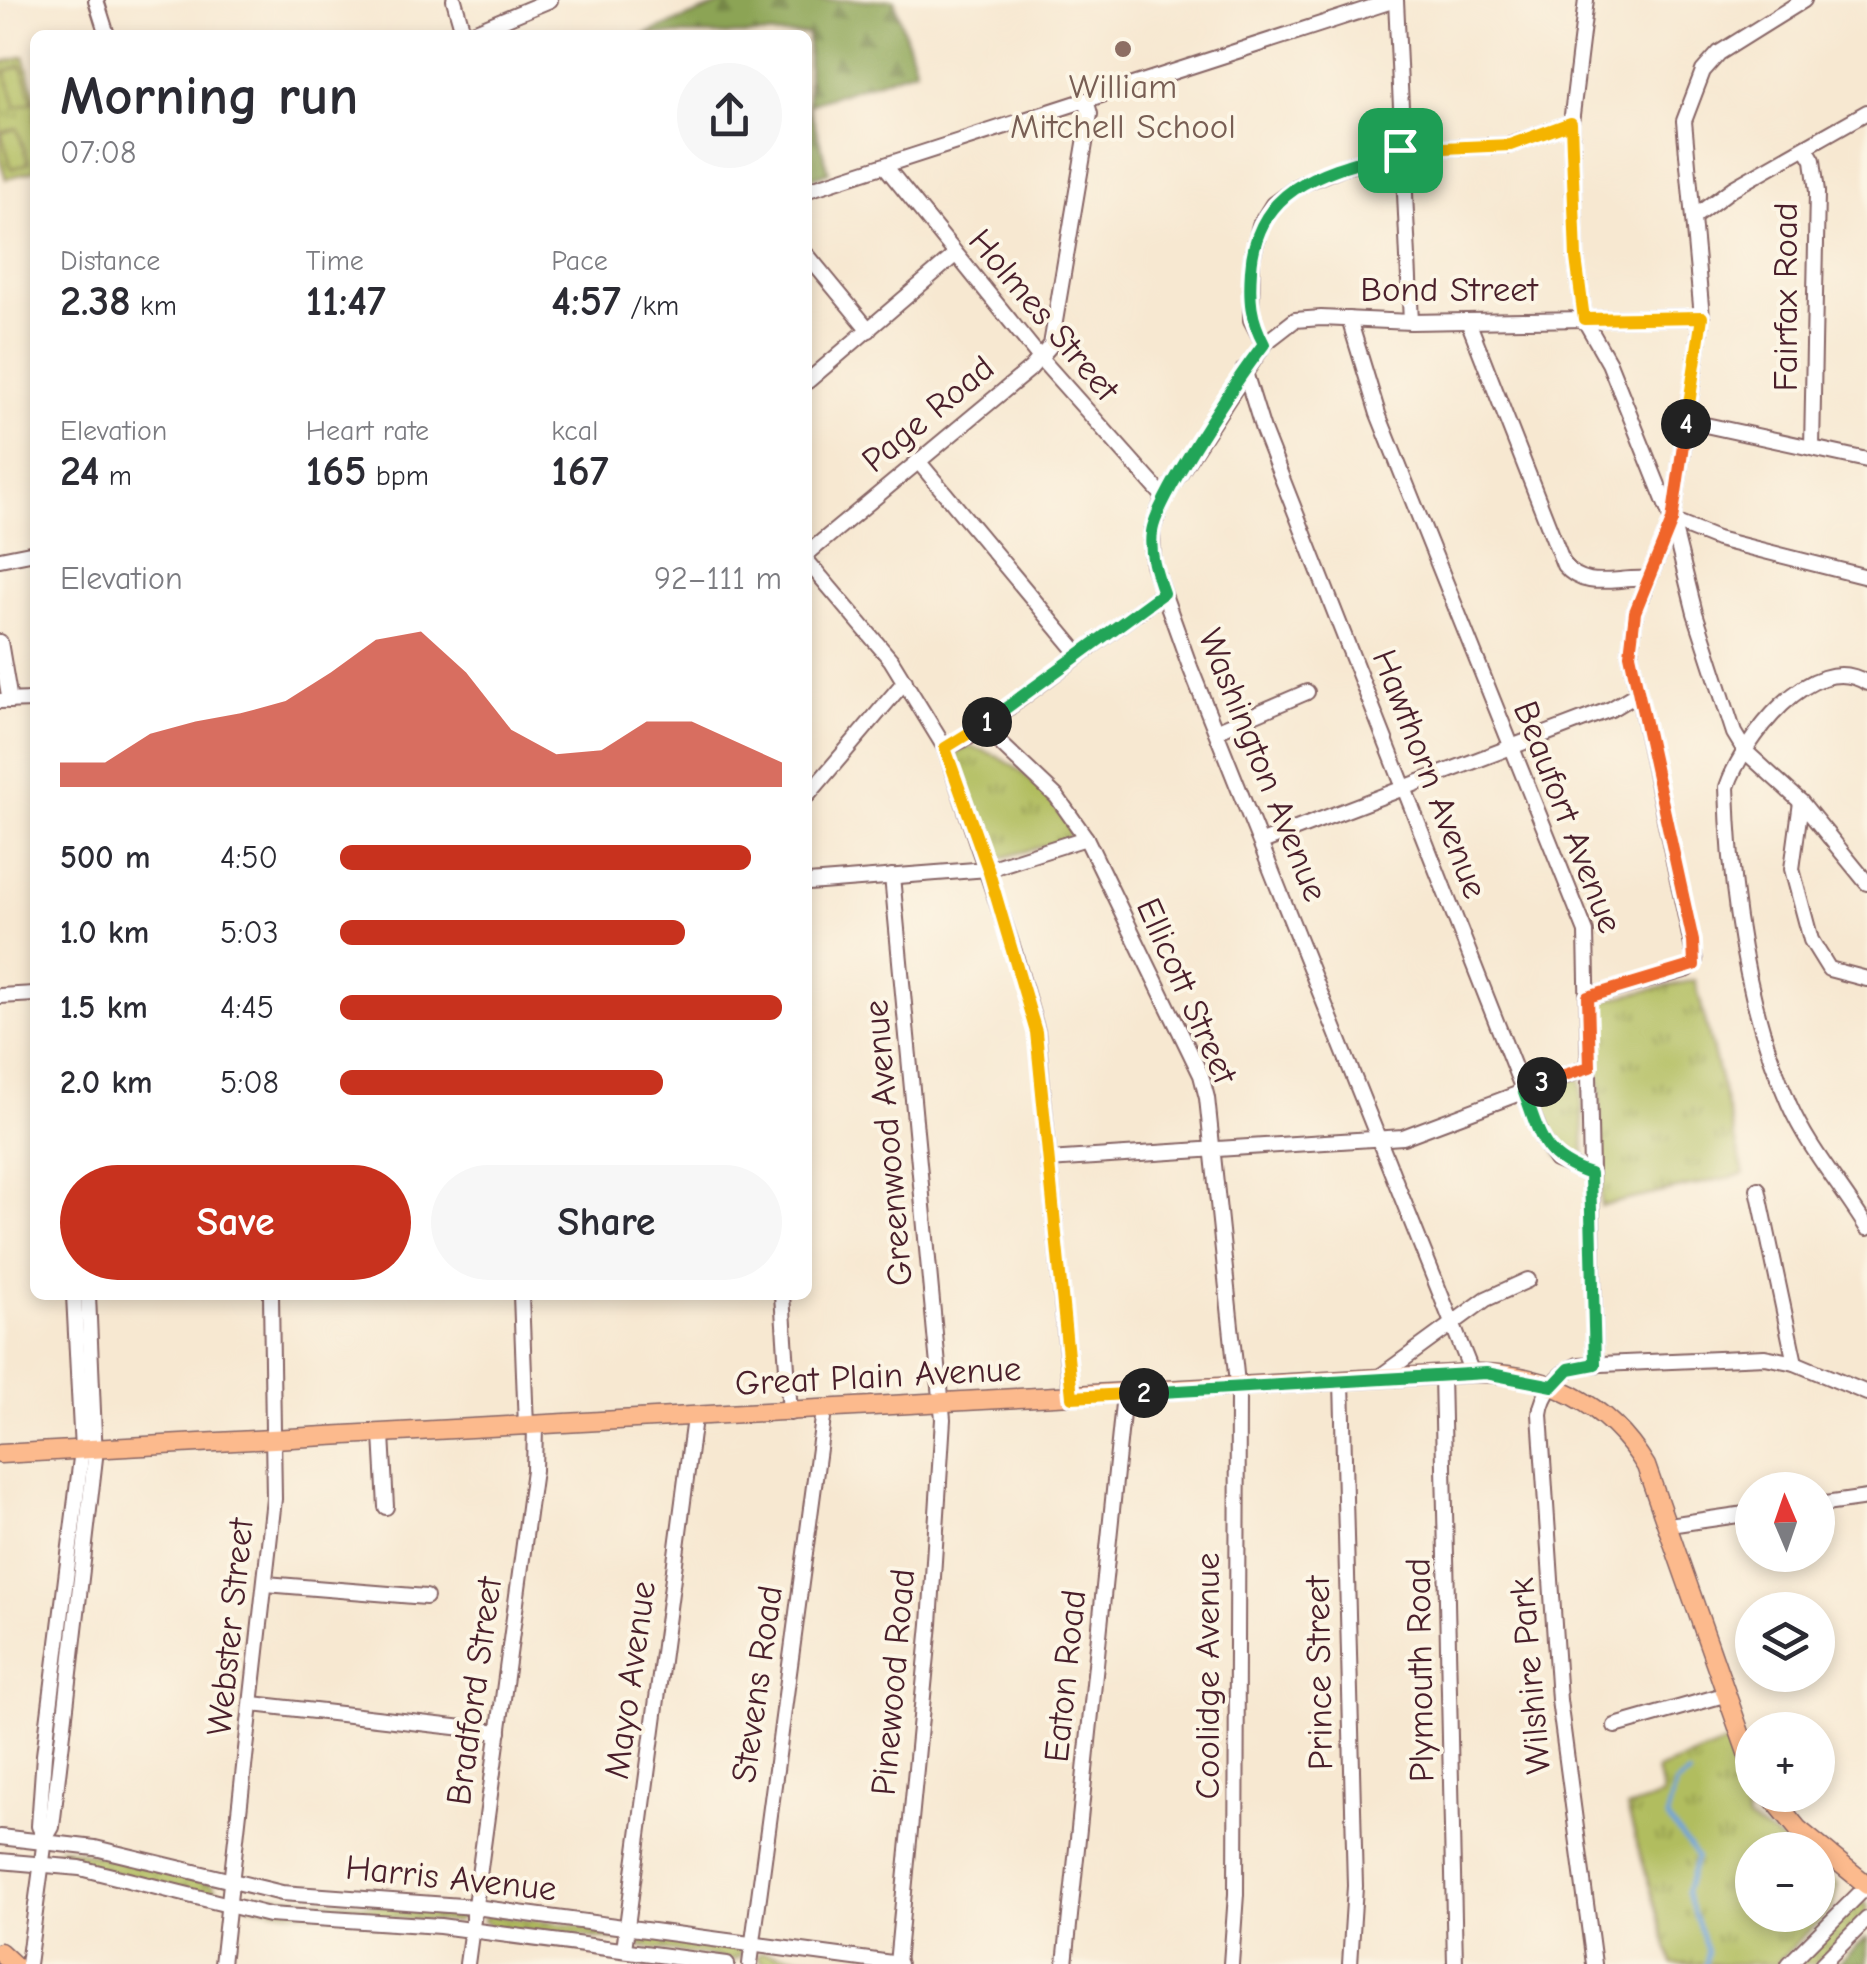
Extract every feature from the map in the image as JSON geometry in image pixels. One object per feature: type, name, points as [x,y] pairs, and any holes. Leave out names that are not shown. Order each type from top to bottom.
[{"type":"main road","name":"Great Plain Avenue","points":[[0,1454],[1472,1373],[1510,1374],[1553,1386],[1594,1408],[1623,1434],[1652,1478],[1735,1724]]},
{"type":"main road","points":[[1784,1812],[1798,1829],[1867,1885]]},
{"type":"main road","points":[[0,1952],[14,1964]]},
{"type":"street","points":[[96,0],[105,30]]},
{"type":"street","points":[[454,0],[463,30]]},
{"type":"street","points":[[477,30],[550,0]]},
{"type":"street","points":[[812,189],[1396,0],[1411,322]]},
{"type":"street","points":[[1586,0],[1571,123],[1576,258],[1584,319],[1609,364],[1672,521],[1714,676],[1745,752],[1801,802],[1867,882]]},
{"type":"street","points":[[1588,997],[1688,969],[1695,960],[1636,694],[1630,631],[1646,579],[1672,521],[1702,317],[1684,121],[1703,71],[1719,53],[1804,0]]},
{"type":"street","points":[[1040,359],[1050,345],[1090,114],[1086,100]]},
{"type":"street","points":[[1694,217],[1733,188],[1867,112]]},
{"type":"street","points":[[1264,344],[1251,320],[1252,259],[1260,225],[1273,204],[1330,172],[1400,150],[1510,145],[1571,123]]},
{"type":"street","name":"Fairfax Road","points":[[1806,148],[1813,160],[1816,192],[1812,448]]},
{"type":"street","name":"Holmes Street","points":[[884,166],[1040,359],[1164,497]]},
{"type":"street","points":[[812,378],[955,255]]},
{"type":"street","points":[[812,261],[869,330]]},
{"type":"street","name":"Bond Street","points":[[1264,344],[1296,320],[1702,317]]},
{"type":"street","name":"Beaufort Avenue","points":[[1349,318],[1378,414],[1586,932],[1595,1364]]},
{"type":"street","points":[[1468,321],[1564,565],[1574,577],[1586,582],[1646,579]]},
{"type":"street","name":"Washington Avenue","points":[[1264,344],[1164,497],[1152,530],[1153,564],[1216,732],[1472,1373]]},
{"type":"street","name":"Page Road","points":[[812,550],[1040,359]]},
{"type":"street","name":"Hawthorn Avenue","points":[[1244,370],[1263,430],[1402,790],[1548,1151],[1566,1166],[1590,1174]]},
{"type":"street","points":[[1686,420],[1867,460]]},
{"type":"street","points":[[918,461],[1078,653]]},
{"type":"street","points":[[1672,521],[1717,539],[1867,577]]},
{"type":"street","points":[[0,559],[30,553]]},
{"type":"street","points":[[812,567],[905,681],[945,748],[988,869],[1032,1010],[1072,1397]]},
{"type":"street","points":[[945,748],[982,726],[1163,593]]},
{"type":"street","points":[[0,642],[5,701],[30,700]]},
{"type":"street","points":[[1867,683],[1854,676],[1834,675],[1812,681],[1764,724],[1727,787],[1739,918],[1752,993],[1790,1107],[1867,1228]]},
{"type":"street","points":[[812,790],[905,681]]},
{"type":"street","points":[[1216,732],[1306,692]]},
{"type":"street","points":[[1262,842],[1611,709],[1636,694]]},
{"type":"street","name":"Ellicott Street","points":[[982,726],[1057,796],[1086,838],[1201,1075],[1237,1387]]},
{"type":"street","points":[[1801,802],[1792,869],[1812,940],[1829,969],[1867,979]]},
{"type":"street","points":[[812,884],[988,869],[1086,838]]},
{"type":"street","name":"Greenwood Avenue","points":[[892,876],[914,1152],[942,1405]]},
{"type":"street","points":[[0,996],[30,994]]},
{"type":"street","points":[[1048,1160],[1212,1152],[1403,1136],[1590,1067]]},
{"type":"street","points":[[1758,1189],[1795,1363]]},
{"type":"street","points":[[1377,1379],[1486,1299],[1528,1280]]},
{"type":"street","points":[[74,1300],[89,1449]]},
{"type":"street","points":[[28,1964],[45,1839],[52,1827],[52,1748],[89,1449],[88,1300]]},
{"type":"street","name":"Webster Street","points":[[222,1964],[266,1584],[275,1440],[271,1300]]},
{"type":"street","name":"Bradford Street","points":[[467,1964],[534,1470],[521,1300]]},
{"type":"street","points":[[782,1300],[790,1413]]},
{"type":"street","points":[[1553,1386],[1569,1369],[1595,1364],[1765,1357],[1795,1363],[1867,1393]]},
{"type":"street","name":"Plymouth Road","points":[[1442,1375],[1456,1964]]},
{"type":"street","name":"Prince Street","points":[[1342,1381],[1355,1886],[1350,1964]]},
{"type":"street","name":"Wilshire Park","points":[[1553,1386],[1540,1414],[1559,1700],[1594,1964]]},
{"type":"street","name":"Coolidge Avenue","points":[[1230,1964],[1236,1905],[1237,1387]]},
{"type":"street","name":"Eaton Road","points":[[1065,1964],[1124,1394]]},
{"type":"street","name":"Pinewood Road","points":[[897,1964],[930,1624],[942,1405]]},
{"type":"street","name":"Stevens Road","points":[[750,1964],[824,1411]]},
{"type":"street","name":"Mayo Avenue","points":[[624,1949],[694,1418]]},
{"type":"street","points":[[382,1434],[386,1507]]},
{"type":"street","points":[[1835,1502],[1867,1498]]},
{"type":"street","points":[[1669,1525],[1735,1515]]},
{"type":"street","points":[[266,1584],[426,1598]]},
{"type":"street","points":[[1615,1726],[1724,1695]]},
{"type":"street","points":[[253,1704],[498,1732]]},
{"type":"street","name":"Harris Avenue","points":[[0,1837],[45,1839],[294,1894],[475,1907],[897,1964]]},
{"type":"street","name":"Harris Avenue","points":[[0,1861],[42,1863],[280,1917],[472,1930],[727,1964]]},
{"type":"street","points":[[1788,1964],[1867,1885]]},
{"type":"street","points":[[1822,1964],[1867,1919]]},
{"type":"green space","points":[[732,0],[894,0],[916,69],[812,103],[812,30],[656,30]]},
{"type":"green space","points":[[24,56],[30,77],[30,172],[6,179],[0,160],[0,63]]},
{"type":"green space","points":[[22,66],[30,103],[16,107],[5,71]]},
{"type":"green space","points":[[812,117],[829,172],[812,178]]},
{"type":"green space","points":[[17,128],[29,163],[12,169],[1,133]]},
{"type":"green space","points":[[968,747],[998,757],[1028,777],[1063,818],[1070,831],[1067,839],[995,860],[988,854],[956,762],[957,752]]},
{"type":"green space","points":[[1695,980],[1744,1174],[1601,1206],[1599,1006],[1605,1000]]},
{"type":"green space","points":[[1579,1077],[1585,1165],[1558,1156],[1532,1092]]},
{"type":"green space","points":[[1728,1742],[1735,1769],[1735,1812],[1746,1812],[1748,1820],[1767,1832],[1735,1832],[1735,1932],[1808,1932],[1776,1964],[1672,1964],[1627,1808],[1663,1796],[1657,1770]]},
{"type":"green space","points":[[61,1847],[212,1883],[218,1892],[216,1896],[62,1861],[55,1854]]},
{"type":"green space","points":[[252,1893],[460,1913],[461,1917],[457,1922],[290,1912],[246,1905],[245,1897]]},
{"type":"green space","points":[[1860,1901],[1867,1904],[1867,1912],[1815,1964],[1796,1964],[1829,1932],[1835,1932],[1835,1926]]},
{"type":"green space","points":[[487,1915],[610,1930],[616,1940],[493,1927],[483,1920]]},
{"type":"green space","points":[[636,1935],[741,1949],[742,1954],[736,1960],[642,1947],[634,1943]]},
{"type":"green space","points":[[1867,1937],[1867,1964],[1838,1964]]},
{"type":"green space","points":[[760,1952],[862,1964],[765,1964],[757,1958]]},
{"type":"waterway","points":[[1689,1775],[1675,1785],[1667,1818],[1697,1857],[1686,1892],[1708,1951],[1706,1964]]},
{"type":"place","name":"William Mitchell School","points":[[1123,49]]},
{"type":"route","points":[[1571,123],[1576,258],[1584,319],[1702,317],[1672,521],[1646,579],[1630,631],[1636,694],[1693,941],[1694,965],[1588,997],[1590,1067],[1523,1089],[1548,1151],[1566,1166],[1590,1174],[1595,1364],[1569,1369],[1553,1386],[1510,1374],[1472,1373],[1072,1397],[1032,1010],[945,748],[969,736],[1163,593],[1153,564],[1152,530],[1164,497],[1264,344],[1251,320],[1249,301],[1252,259],[1260,225],[1273,204],[1300,185],[1345,166],[1400,150],[1474,150],[1510,145],[1571,123]]}]
